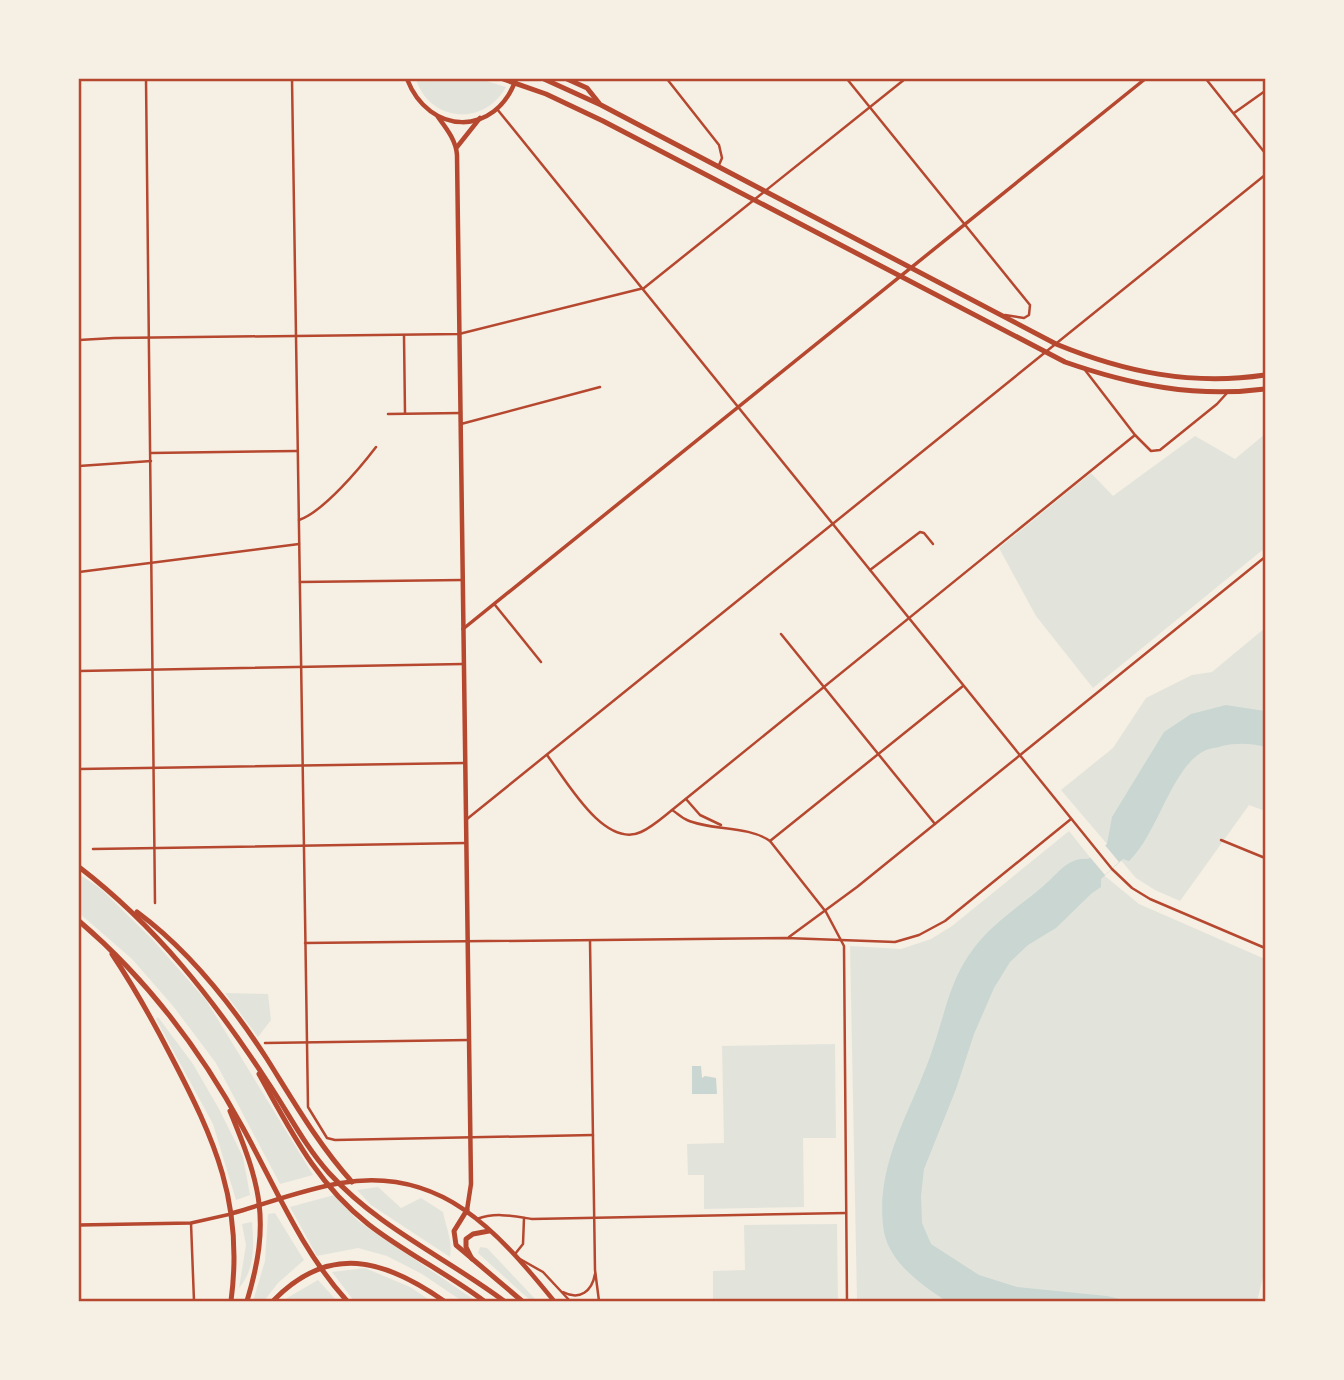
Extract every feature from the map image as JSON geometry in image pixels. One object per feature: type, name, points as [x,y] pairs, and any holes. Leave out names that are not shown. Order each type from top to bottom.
[{"type":"highway","points":[[503,79],[515,81],[594,116],[1044,353],[1104,376],[1157,388],[1227,393],[1262,389]]},
{"type":"highway","points":[[544,79],[601,105],[1056,344],[1090,358],[1169,378],[1209,379],[1265,375]]},
{"type":"highway","points":[[567,79],[587,88],[601,105]]},
{"type":"highway","points":[[79,867],[142,921],[186,967],[241,1042],[307,1145],[350,1195],[389,1226],[504,1301]]},
{"type":"highway","points":[[112,894],[156,926],[221,995],[254,1039],[321,1145],[350,1182]]},
{"type":"highway","points":[[79,921],[140,978],[173,1018],[222,1092],[305,1246],[347,1301]]},
{"type":"highway","points":[[104,943],[137,992],[194,1101],[221,1166],[233,1213],[236,1252],[232,1301]]},
{"type":"highway","points":[[241,1042],[291,1134],[337,1196],[377,1231],[453,1278],[484,1301]]},
{"type":"highway","points":[[222,1092],[246,1149],[260,1200],[260,1250],[247,1301]]},
{"type":"highway","points":[[467,1210],[455,1228],[453,1238],[458,1248],[522,1301]]},
{"type":"highway","points":[[472,1259],[466,1247],[466,1239],[473,1234],[489,1231]]},
{"type":"highway","points":[[273,1301],[302,1277],[318,1269],[337,1263],[354,1262],[376,1266],[408,1278],[444,1301]]},
{"type":"main road","points":[[407,79],[420,103],[438,117],[456,148],[471,1184],[467,1210]]},
{"type":"main road","points":[[456,148],[480,118],[507,97],[515,81]]},
{"type":"main road","points":[[438,117],[461,122],[480,118]]},
{"type":"main road","points":[[233,1213],[350,1182],[377,1181],[415,1186],[467,1210],[513,1255],[554,1301]]},
{"type":"street","points":[[146,79],[155,904]]},
{"type":"street","points":[[292,79],[306,1101],[327,1138],[335,1140],[593,1135]]},
{"type":"street","points":[[667,79],[719,145],[722,158],[718,167]]},
{"type":"street","points":[[847,79],[1030,305],[1028,315],[1024,318],[994,312]]},
{"type":"street","points":[[79,340],[459,334],[644,288],[905,79]]},
{"type":"street","points":[[463,629],[1145,79]]},
{"type":"street","points":[[1206,79],[1265,153]]},
{"type":"street","points":[[1234,113],[1265,90]]},
{"type":"street","points":[[496,108],[1112,869],[1132,888],[1150,899],[1265,948]]},
{"type":"street","points":[[465,820],[1265,175]]},
{"type":"street","points":[[404,336],[405,413]]},
{"type":"street","points":[[1085,369],[1135,435],[1151,451],[1160,450],[1227,393]]},
{"type":"street","points":[[461,424],[600,387]]},
{"type":"street","points":[[1262,389],[1265,397]]},
{"type":"street","points":[[388,414],[460,413]]},
{"type":"street","points":[[547,755],[602,826],[624,835],[639,834],[686,799],[1135,435]]},
{"type":"street","points":[[299,520],[311,516],[376,447]]},
{"type":"street","points":[[151,453],[297,451]]},
{"type":"street","points":[[79,466],[151,461]]},
{"type":"street","points":[[870,570],[920,532],[925,533],[933,544]]},
{"type":"street","points":[[79,572],[299,544]]},
{"type":"street","points":[[786,938],[826,912],[1265,557]]},
{"type":"street","points":[[300,582],[463,580]]},
{"type":"street","points":[[494,605],[541,662]]},
{"type":"street","points":[[781,634],[935,824]]},
{"type":"street","points":[[79,671],[463,664]]},
{"type":"street","points":[[770,841],[963,687]]},
{"type":"street","points":[[79,768],[465,763]]},
{"type":"street","points":[[686,799],[700,815],[724,827]]},
{"type":"street","points":[[672,810],[688,820],[764,837],[770,841],[826,912],[842,940],[848,1301]]},
{"type":"street","points":[[305,943],[786,938],[895,942],[909,939],[945,921],[1071,819]]},
{"type":"street","points":[[1221,840],[1265,858]]},
{"type":"street","points":[[93,849],[466,843]]},
{"type":"street","points":[[590,941],[595,1270],[599,1301]]},
{"type":"street","points":[[265,1043],[469,1040]]},
{"type":"street","points":[[79,1225],[191,1223],[233,1213]]},
{"type":"street","points":[[477,1219],[490,1215],[594,1218],[846,1213]]},
{"type":"street","points":[[524,1218],[523,1244],[513,1255],[539,1269],[570,1301]]},
{"type":"street","points":[[191,1223],[194,1301]]},
{"type":"street","points":[[559,1289],[572,1295],[583,1294],[592,1286],[595,1270]]},
{"type":"shaded area","points":[[416,79],[480,79],[506,87],[496,100],[484,109],[458,114],[444,111],[432,104]]},
{"type":"shaded area","points":[[1265,434],[1265,548],[1093,688],[1036,616],[999,548],[1091,473],[1113,496],[1195,436],[1235,459]]},
{"type":"shaded area","points":[[1265,628],[1265,811],[1249,805],[1180,901],[1136,878],[1061,790],[1113,748],[1146,698],[1192,675],[1212,672]]},
{"type":"shaded area","points":[[1226,705],[1265,711],[1265,747],[1249,744],[1227,745],[1206,750],[1194,758],[1174,785],[1148,834],[1129,861],[1123,859],[1101,879],[1101,887],[1056,928],[1028,945],[1010,962],[994,988],[974,1034],[956,1089],[924,1169],[922,1223],[931,1244],[979,1275],[1017,1287],[1107,1296],[1128,1301],[946,1301],[917,1280],[893,1254],[884,1232],[882,1207],[884,1183],[897,1136],[926,1068],[959,971],[981,939],[997,923],[1062,868],[1074,861],[1088,859],[1107,844],[1112,817],[1164,732],[1191,714]]},
{"type":"shaded area","points":[[1069,831],[1105,876],[1139,904],[1265,959],[1265,1270],[1257,1301],[857,1301],[850,946],[901,949],[931,939],[952,926]]},
{"type":"shaded area","points":[[79,874],[101,889],[152,939],[206,1000],[313,1175],[280,1184],[216,1063],[173,1006],[132,959],[79,913]]},
{"type":"shaded area","points":[[225,993],[268,994],[271,1020],[258,1037]]},
{"type":"shaded area","points":[[158,1017],[193,1064],[219,1109],[243,1157],[250,1195],[236,1200],[213,1124],[156,1019]]},
{"type":"shaded area","points":[[835,1044],[836,1138],[803,1138],[804,1207],[704,1209],[704,1175],[688,1175],[687,1144],[724,1143],[722,1046]]},
{"type":"shaded area","points":[[692,1066],[701,1066],[702,1078],[716,1078],[717,1094],[692,1094]]},
{"type":"shaded area","points":[[378,1187],[401,1208],[421,1198],[443,1212],[450,1240],[450,1257],[371,1205],[357,1190]]},
{"type":"shaded area","points":[[334,1195],[358,1221],[476,1301],[462,1301],[422,1274],[387,1256],[358,1248],[317,1256],[290,1207]]},
{"type":"shaded area","points":[[275,1213],[304,1260],[278,1283],[264,1301],[253,1301],[265,1261],[268,1214]]},
{"type":"shaded area","points":[[252,1222],[251,1265],[239,1288],[246,1245],[242,1224]]},
{"type":"shaded area","points":[[837,1224],[838,1301],[713,1301],[713,1271],[745,1270],[744,1225]]},
{"type":"shaded area","points":[[480,1247],[487,1248],[537,1301],[531,1301],[478,1253]]},
{"type":"shaded area","points":[[365,1268],[410,1287],[431,1301],[354,1301],[332,1272]]},
{"type":"shaded area","points":[[318,1280],[337,1301],[284,1301],[287,1298]]},
{"type":"pier","points":[[1104,844],[1119,862],[1105,875],[1089,856]]}]
